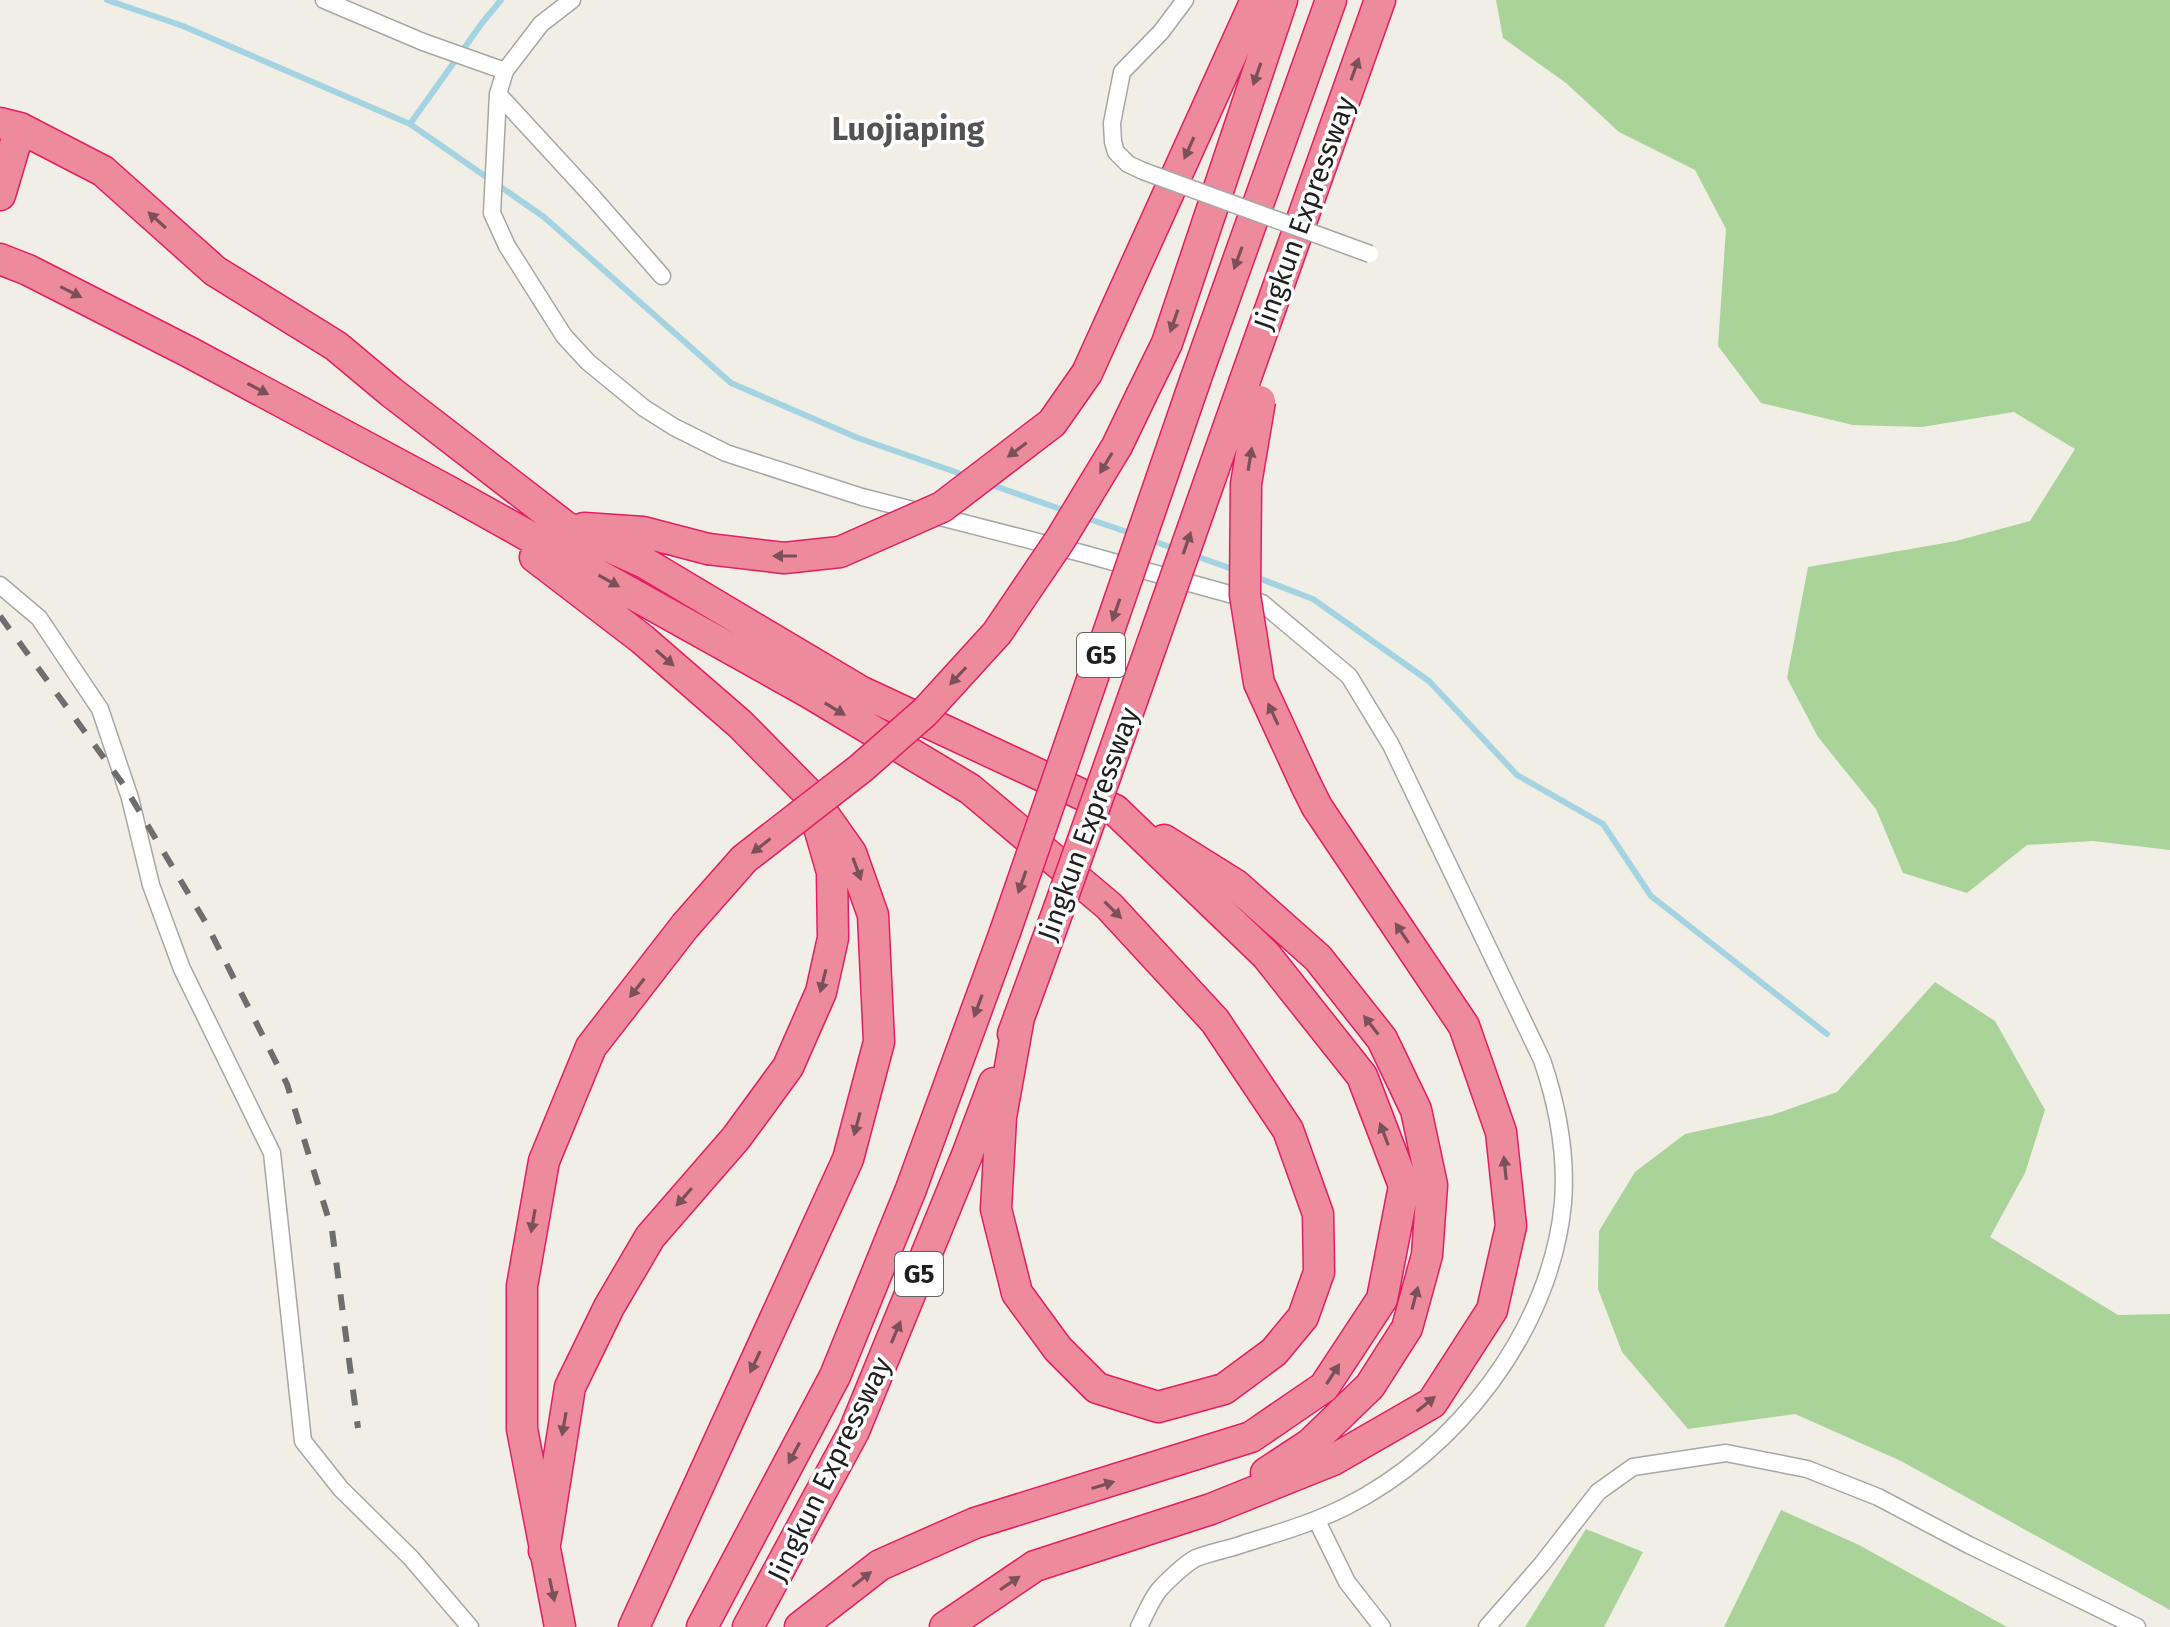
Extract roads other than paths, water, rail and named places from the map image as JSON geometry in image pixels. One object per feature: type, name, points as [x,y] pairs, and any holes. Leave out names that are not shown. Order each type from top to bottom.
[{"type":"highway","points":[[566,527],[643,532],[708,549],[784,558],[840,552],[942,507],[1052,423],[1087,373],[1256,0]]},
{"type":"highway","points":[[560,1627],[522,1429],[522,1286],[544,1161],[591,1047],[685,926],[744,859],[860,769],[925,712],[997,633],[1060,540],[1117,446],[1167,343],[1282,0]]},
{"type":"highway","name":"Jingkun Expressway","points":[[702,1627],[835,1376],[911,1189],[1005,932],[1196,378],[1331,0]]},
{"type":"highway","name":"Jingkun Expressway","points":[[748,1627],[854,1431],[962,1169],[1252,390],[1278,286],[1380,0]]},
{"type":"highway","points":[[0,195],[10,125],[103,171],[215,271],[336,346],[403,402],[566,527],[645,563],[860,691],[1115,810],[1236,885],[1318,958],[1382,1039],[1416,1110],[1432,1185],[1427,1255],[1407,1328],[1370,1386],[1310,1444],[1211,1509]]},
{"type":"highway","points":[[0,259],[28,270],[189,352],[448,491],[808,692],[970,789],[1109,906],[1215,1021],[1288,1130],[1318,1214],[1319,1272],[1303,1317],[1274,1352],[1224,1389],[1158,1407],[1097,1388],[1058,1349],[1017,1293],[996,1209],[1001,1117],[1019,1017]]},
{"type":"highway","points":[[945,1627],[1035,1566],[1211,1509],[1333,1460],[1432,1403],[1492,1310],[1511,1226],[1501,1132],[1464,1026],[1317,807],[1259,683],[1245,595],[1246,484],[1252,390]]},
{"type":"highway","points":[[448,491],[642,639],[740,724],[810,795],[851,853],[873,915],[879,1042],[848,1159],[634,1627]]},
{"type":"highway","points":[[544,1551],[570,1387],[602,1320],[650,1237],[736,1138],[788,1067],[821,992],[833,938],[832,872],[810,795]]},
{"type":"highway","points":[[800,1627],[880,1565],[975,1523],[1251,1437],[1324,1387],[1382,1299],[1404,1186],[1362,1076],[1266,955],[1115,810]]},
{"type":"street","points":[[324,0],[423,42],[505,71]]},
{"type":"street","points":[[572,0],[541,24],[505,71],[498,94],[492,213],[507,246],[564,336],[588,362],[644,408],[687,434],[753,463],[862,497],[1262,603],[1349,676],[1391,745],[1542,1060],[1558,1116],[1564,1174],[1559,1230],[1545,1284],[1521,1334],[1496,1373],[1461,1418],[1409,1466],[1380,1487],[1317,1521],[1194,1559],[1158,1591],[1139,1627]]},
{"type":"street","points":[[1185,0],[1161,32],[1122,72],[1112,123],[1113,142],[1122,159],[1135,169],[1370,254]]},
{"type":"street","points":[[498,94],[662,276]]},
{"type":"street","points":[[0,585],[39,618],[100,709],[130,798],[151,885],[182,969],[272,1153],[303,1441],[341,1489],[411,1558],[470,1627]]},
{"type":"street","points":[[1487,1627],[1542,1564],[1598,1492],[1633,1467],[1726,1453],[1807,1469],[1878,1497],[2137,1627]]},
{"type":"street","points":[[1317,1521],[1347,1582],[1382,1627]]},
{"type":"waterway","points":[[107,0],[183,26],[410,124],[544,217],[731,383],[858,438],[967,476]]},
{"type":"waterway","points":[[410,124],[501,0]]},
{"type":"waterway","points":[[989,484],[1069,512]]},
{"type":"waterway","points":[[1083,517],[1133,534]]},
{"type":"waterway","points":[[1151,540],[1175,549]]},
{"type":"waterway","points":[[1193,555],[1235,570]]},
{"type":"waterway","points":[[1253,576],[1313,599],[1429,681],[1517,775],[1603,824],[1651,896],[1827,1034]]},
{"type":"railway","points":[[0,616],[123,784],[206,923],[287,1084],[332,1230],[358,1428]]},
{"type":"district","name":"Luojiaping","points":[[908,129]]}]
